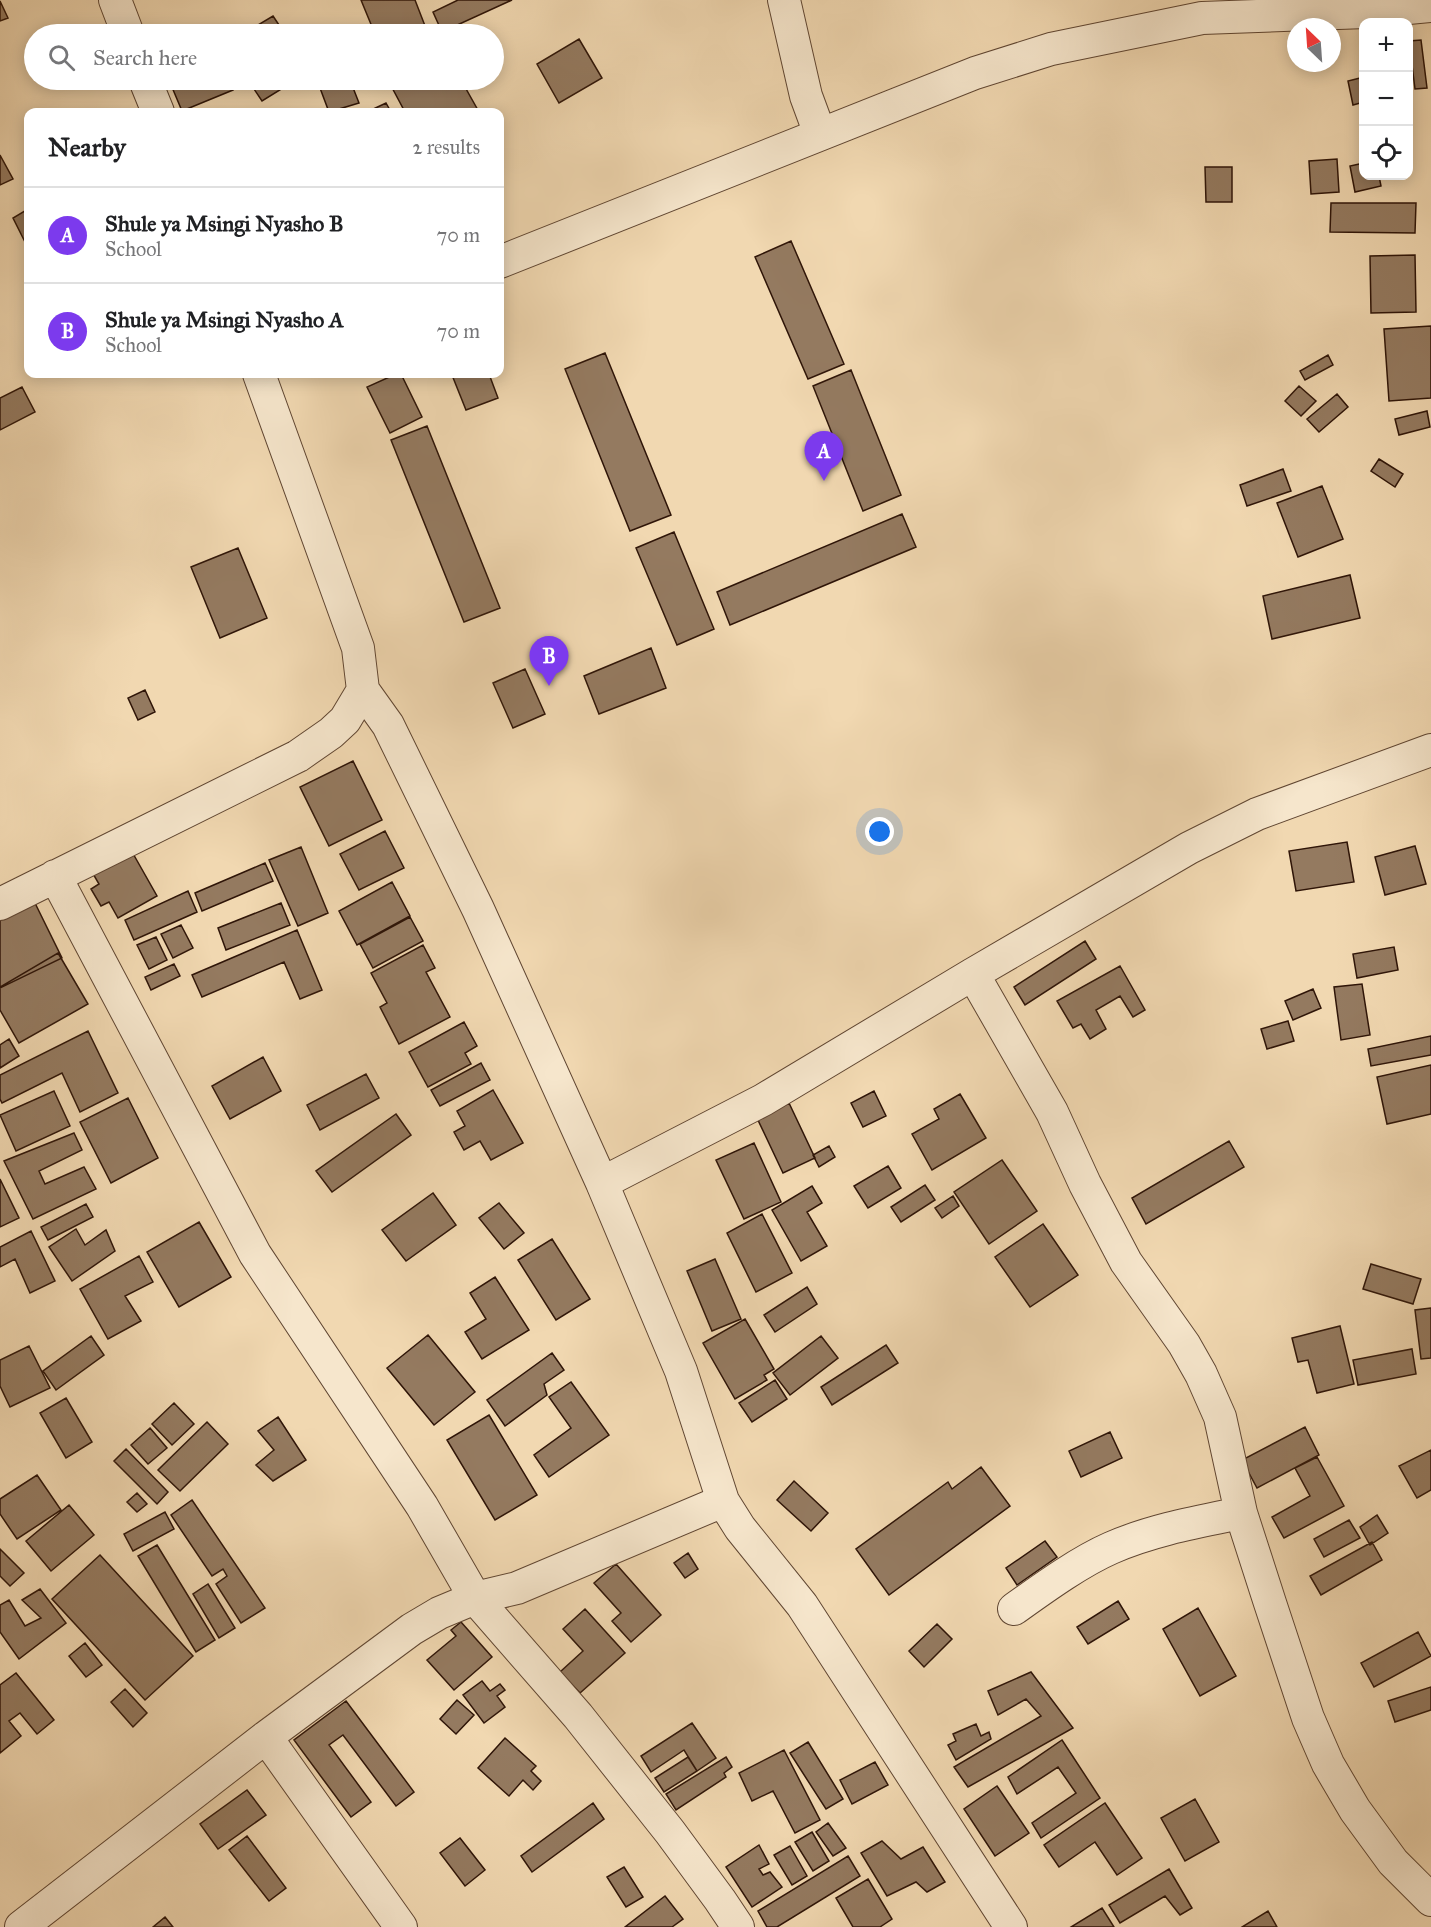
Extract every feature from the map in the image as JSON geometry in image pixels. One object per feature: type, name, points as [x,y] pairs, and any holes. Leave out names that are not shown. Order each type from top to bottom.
[{"type":"street","points":[[115,0],[124,24]]},
{"type":"street","points":[[784,0],[804,87],[820,134]]},
{"type":"street","points":[[504,260],[975,73],[1051,49],[1202,18],[1366,12],[1431,6]]},
{"type":"street","points":[[149,90],[156,108]]},
{"type":"street","points":[[260,378],[358,648],[363,690],[388,725],[478,909],[602,1183],[681,1371],[723,1501],[740,1528],[802,1605],[1011,1927]]},
{"type":"street","points":[[0,904],[298,756],[331,733],[345,720],[363,690]]},
{"type":"street","points":[[602,1183],[763,1100],[1189,848],[1257,814],[1431,750]]},
{"type":"street","points":[[55,876],[255,1254],[422,1506],[475,1598],[578,1716],[670,1832],[738,1927]]},
{"type":"street","points":[[973,974],[1052,1112],[1085,1184],[1126,1262],[1184,1344],[1201,1374],[1220,1417],[1240,1513],[1308,1718],[1328,1764],[1355,1810],[1393,1862],[1431,1900]]},
{"type":"street","points":[[21,1927],[266,1737],[412,1629],[440,1612],[475,1598],[517,1588],[723,1501]]},
{"type":"street","points":[[1014,1609],[1048,1584],[1111,1548],[1168,1528],[1240,1513]]},
{"type":"street","points":[[266,1737],[401,1927]]},
{"type":"building","points":[[361,0],[415,0],[424,24],[371,24]]},
{"type":"building","points":[[458,0],[512,0],[460,24],[438,24],[433,12]]},
{"type":"building","points":[[0,1],[8,18],[0,21]]},
{"type":"building","points":[[273,16],[278,24],[260,24]]},
{"type":"building","points":[[579,39],[602,78],[559,103],[537,64]]},
{"type":"building","points":[[1421,40],[1427,88],[1415,89],[1413,41]]},
{"type":"building","points":[[1359,78],[1359,103],[1353,105],[1348,81]]},
{"type":"building","points":[[173,90],[233,90],[189,108],[181,108]]},
{"type":"building","points":[[255,90],[280,90],[262,101]]},
{"type":"building","points":[[321,90],[354,90],[359,103],[342,108],[328,108]]},
{"type":"building","points":[[393,90],[467,90],[477,108],[403,108]]},
{"type":"building","points":[[386,103],[389,108],[375,108]]},
{"type":"building","points":[[0,155],[13,179],[0,185]]},
{"type":"building","points":[[1337,159],[1339,192],[1311,194],[1309,161]]},
{"type":"building","points":[[1359,164],[1359,180],[1380,180],[1381,186],[1355,192],[1350,166]]},
{"type":"building","points":[[1205,167],[1232,167],[1232,202],[1206,202]]},
{"type":"building","points":[[1331,203],[1416,203],[1415,233],[1330,232]]},
{"type":"building","points":[[24,211],[24,240],[13,218]]},
{"type":"building","points":[[791,241],[844,364],[808,379],[755,257]]},
{"type":"building","points":[[1415,255],[1416,312],[1371,313],[1370,256]]},
{"type":"building","points":[[1431,326],[1431,398],[1389,401],[1384,329]]},
{"type":"building","points":[[605,353],[671,515],[630,531],[565,369]]},
{"type":"building","points":[[1328,355],[1333,365],[1305,380],[1300,371]]},
{"type":"building","points":[[851,370],[901,495],[863,511],[813,386]]},
{"type":"building","points":[[387,378],[403,378],[422,417],[390,433],[367,387]]},
{"type":"building","points":[[453,378],[490,378],[498,398],[466,410]]},
{"type":"building","points":[[1299,386],[1316,401],[1301,416],[1285,401]]},
{"type":"building","points":[[22,387],[35,412],[0,430],[0,398]]},
{"type":"building","points":[[1337,394],[1348,407],[1319,432],[1307,419]]},
{"type":"building","points":[[1427,411],[1430,427],[1399,435],[1395,419]]},
{"type":"building","points":[[427,426],[500,608],[464,622],[391,440]]},
{"type":"building","points":[[1379,459],[1403,474],[1395,487],[1371,471]]},
{"type":"building","points":[[1283,469],[1291,491],[1247,506],[1240,485]]},
{"type":"building","points":[[1322,486],[1343,539],[1298,557],[1277,503]]},
{"type":"building","points":[[902,514],[916,547],[730,625],[717,592]]},
{"type":"building","points":[[674,532],[714,629],[677,645],[636,548]]},
{"type":"building","points":[[238,548],[267,618],[220,638],[191,567]]},
{"type":"building","points":[[1350,575],[1360,618],[1272,639],[1263,596]]},
{"type":"building","points":[[651,648],[666,688],[599,714],[584,676]]},
{"type":"building","points":[[525,669],[545,714],[513,728],[493,683]]},
{"type":"building","points":[[145,690],[155,712],[138,720],[128,698]]},
{"type":"building","points":[[353,761],[382,820],[329,846],[300,787]]},
{"type":"building","points":[[385,831],[404,868],[359,890],[340,854]]},
{"type":"building","points":[[1347,842],[1354,882],[1296,891],[1289,851]]},
{"type":"building","points":[[1415,846],[1426,884],[1385,895],[1375,857]]},
{"type":"building","points":[[301,847],[328,913],[298,926],[269,860]]},
{"type":"building","points":[[131,850],[157,896],[118,918],[109,902],[101,906],[91,889],[99,884],[92,872]]},
{"type":"building","points":[[265,863],[273,881],[202,911],[195,893]]},
{"type":"building","points":[[392,882],[410,916],[357,945],[339,911]]},
{"type":"building","points":[[188,891],[197,912],[134,940],[125,920]]},
{"type":"building","points":[[33,899],[62,958],[0,988],[0,915]]},
{"type":"building","points":[[281,903],[290,925],[226,950],[218,928]]},
{"type":"building","points":[[410,917],[423,941],[373,968],[360,944]]},
{"type":"building","points":[[181,925],[193,948],[173,958],[161,934]]},
{"type":"building","points":[[297,930],[322,990],[300,999],[284,962],[202,997],[192,975]]},
{"type":"building","points":[[156,937],[167,960],[149,969],[137,945]]},
{"type":"building","points":[[1085,941],[1096,959],[1025,1005],[1014,987]]},
{"type":"building","points":[[423,945],[435,968],[426,972],[450,1017],[399,1044],[380,1007],[387,1003],[371,973]]},
{"type":"building","points":[[1394,947],[1398,970],[1357,978],[1353,954]]},
{"type":"building","points":[[58,953],[88,1004],[19,1043],[0,1010],[0,987]]},
{"type":"building","points":[[174,964],[180,976],[151,990],[145,977]]},
{"type":"building","points":[[1120,966],[1145,1010],[1133,1017],[1120,996],[1096,1010],[1106,1029],[1090,1039],[1081,1024],[1073,1028],[1057,1001]]},
{"type":"building","points":[[1362,984],[1370,1035],[1341,1040],[1334,987]]},
{"type":"building","points":[[1313,989],[1321,1008],[1293,1020],[1285,1001]]},
{"type":"building","points":[[1288,1021],[1294,1041],[1267,1049],[1261,1029]]},
{"type":"building","points":[[464,1022],[477,1046],[465,1053],[471,1064],[428,1087],[409,1052]]},
{"type":"building","points":[[88,1031],[118,1093],[80,1112],[62,1073],[2,1103],[0,1075]]},
{"type":"building","points":[[1431,1036],[1431,1055],[1371,1066],[1368,1049]]},
{"type":"building","points":[[9,1039],[19,1056],[0,1068],[0,1045]]},
{"type":"building","points":[[263,1057],[281,1091],[230,1119],[212,1086]]},
{"type":"building","points":[[481,1063],[490,1080],[440,1106],[431,1090]]},
{"type":"building","points":[[1431,1065],[1431,1114],[1387,1124],[1377,1077]]},
{"type":"building","points":[[366,1074],[379,1098],[320,1130],[307,1105]]},
{"type":"building","points":[[493,1090],[523,1143],[491,1160],[480,1141],[464,1150],[454,1132],[465,1126],[457,1111]]},
{"type":"building","points":[[54,1091],[70,1126],[16,1151],[0,1115]]},
{"type":"building","points":[[874,1091],[886,1116],[863,1127],[851,1103]]},
{"type":"building","points":[[960,1094],[986,1138],[932,1170],[912,1134],[939,1119],[934,1109]]},
{"type":"building","points":[[128,1098],[158,1158],[111,1183],[80,1122]]},
{"type":"building","points":[[789,1103],[815,1158],[783,1173],[757,1118]]},
{"type":"building","points":[[396,1114],[411,1135],[332,1192],[316,1171]]},
{"type":"building","points":[[74,1133],[82,1150],[39,1171],[45,1184],[84,1167],[96,1189],[33,1219],[4,1161]]},
{"type":"building","points":[[1229,1141],[1244,1167],[1146,1224],[1132,1198]]},
{"type":"building","points":[[754,1143],[781,1202],[744,1219],[716,1160]]},
{"type":"building","points":[[829,1146],[835,1157],[819,1167],[813,1155]]},
{"type":"building","points":[[1002,1160],[1037,1211],[989,1244],[954,1192]]},
{"type":"building","points":[[888,1166],[901,1188],[868,1208],[854,1186]]},
{"type":"building","points":[[0,1179],[19,1218],[0,1227]]},
{"type":"building","points":[[925,1185],[935,1200],[901,1222],[891,1207]]},
{"type":"building","points":[[812,1186],[822,1203],[807,1212],[827,1246],[801,1261],[772,1210]]},
{"type":"building","points":[[433,1193],[456,1225],[406,1261],[382,1230]]},
{"type":"building","points":[[953,1196],[959,1206],[942,1218],[935,1208]]},
{"type":"building","points":[[499,1203],[524,1233],[504,1249],[479,1218]]},
{"type":"building","points":[[86,1204],[93,1217],[48,1240],[41,1227]]},
{"type":"building","points":[[762,1214],[792,1273],[756,1292],[727,1233]]},
{"type":"building","points":[[199,1222],[231,1277],[179,1307],[147,1252]]},
{"type":"building","points":[[1043,1224],[1078,1275],[1030,1307],[995,1257]]},
{"type":"building","points":[[76,1229],[85,1245],[106,1230],[115,1251],[72,1281],[49,1247]]},
{"type":"building","points":[[31,1231],[55,1281],[30,1293],[15,1259],[0,1267],[0,1247]]},
{"type":"building","points":[[552,1239],[590,1299],[556,1320],[518,1260]]},
{"type":"building","points":[[139,1256],[153,1282],[125,1296],[141,1321],[108,1339],[80,1289]]},
{"type":"building","points":[[715,1259],[741,1319],[712,1331],[687,1271]]},
{"type":"building","points":[[1371,1264],[1421,1279],[1413,1304],[1363,1289]]},
{"type":"building","points":[[495,1277],[529,1330],[482,1359],[465,1332],[486,1319],[470,1293]]},
{"type":"building","points":[[807,1287],[817,1304],[775,1332],[764,1315]]},
{"type":"building","points":[[1431,1308],[1431,1358],[1421,1359],[1415,1310]]},
{"type":"building","points":[[745,1319],[774,1369],[764,1375],[767,1380],[735,1399],[703,1343]]},
{"type":"building","points":[[1340,1326],[1354,1384],[1317,1393],[1308,1360],[1298,1362],[1292,1338]]},
{"type":"building","points":[[428,1335],[475,1392],[434,1425],[387,1368]]},
{"type":"building","points":[[91,1336],[104,1355],[56,1390],[43,1371]]},
{"type":"building","points":[[821,1336],[838,1358],[790,1395],[773,1373]]},
{"type":"building","points":[[886,1345],[898,1363],[832,1405],[821,1387]]},
{"type":"building","points":[[29,1346],[50,1388],[10,1407],[0,1386],[0,1360]]},
{"type":"building","points":[[1412,1349],[1416,1374],[1358,1385],[1353,1360]]},
{"type":"building","points":[[552,1353],[564,1370],[544,1384],[547,1395],[505,1426],[487,1400]]},
{"type":"building","points":[[775,1380],[787,1399],[752,1422],[739,1403]]},
{"type":"building","points":[[571,1382],[609,1435],[549,1477],[534,1455],[571,1428],[549,1397]]},
{"type":"building","points":[[66,1398],[92,1442],[66,1458],[40,1413]]},
{"type":"building","points":[[174,1403],[194,1424],[172,1445],[152,1424]]},
{"type":"building","points":[[489,1415],[537,1495],[495,1520],[447,1440]]},
{"type":"building","points":[[278,1417],[306,1460],[273,1481],[256,1465],[274,1450],[258,1431]]},
{"type":"building","points":[[207,1422],[228,1444],[180,1491],[158,1470]]},
{"type":"building","points":[[1305,1427],[1319,1455],[1257,1488],[1242,1460]]},
{"type":"building","points":[[150,1428],[167,1448],[148,1464],[131,1445]]},
{"type":"building","points":[[1110,1432],[1122,1458],[1081,1477],[1069,1451]]},
{"type":"building","points":[[126,1449],[168,1492],[157,1504],[114,1461]]},
{"type":"building","points":[[1431,1450],[1431,1490],[1417,1498],[1399,1466]]},
{"type":"building","points":[[1317,1457],[1344,1506],[1284,1538],[1272,1517],[1310,1496],[1295,1468]]},
{"type":"building","points":[[981,1467],[1010,1506],[889,1595],[856,1549],[948,1482],[952,1489]]},
{"type":"building","points":[[37,1475],[61,1510],[17,1539],[0,1514],[0,1499]]},
{"type":"building","points":[[794,1481],[828,1513],[811,1531],[777,1500]]},
{"type":"building","points":[[137,1493],[147,1504],[137,1512],[127,1502]]},
{"type":"building","points":[[192,1500],[265,1608],[241,1623],[216,1584],[227,1576],[223,1569],[212,1576],[171,1515]]},
{"type":"building","points":[[69,1505],[94,1535],[51,1571],[26,1541]]},
{"type":"building","points":[[165,1512],[174,1529],[133,1551],[124,1534]]},
{"type":"building","points":[[1377,1515],[1388,1533],[1370,1545],[1360,1527]]},
{"type":"building","points":[[1349,1520],[1360,1538],[1324,1557],[1314,1539]]},
{"type":"building","points":[[1045,1541],[1057,1557],[1017,1585],[1006,1568]]},
{"type":"building","points":[[1372,1542],[1382,1560],[1321,1595],[1310,1576]]},
{"type":"building","points":[[157,1545],[215,1640],[196,1652],[138,1556]]},
{"type":"building","points":[[0,1549],[24,1573],[10,1586],[0,1576]]},
{"type":"building","points":[[688,1553],[698,1569],[685,1578],[674,1563]]},
{"type":"building","points":[[100,1555],[193,1656],[145,1700],[52,1599]]},
{"type":"building","points":[[616,1564],[661,1615],[631,1642],[612,1621],[621,1613],[594,1583]]},
{"type":"building","points":[[208,1584],[235,1628],[219,1638],[193,1594]]},
{"type":"building","points":[[40,1589],[66,1623],[19,1659],[0,1632],[0,1605],[9,1600],[25,1626],[41,1618],[22,1600]]},
{"type":"building","points":[[1118,1601],[1129,1619],[1088,1644],[1077,1627]]},
{"type":"building","points":[[1198,1608],[1236,1676],[1200,1696],[1163,1629]]},
{"type":"building","points":[[585,1609],[625,1653],[580,1693],[560,1672],[583,1651],[563,1629]]},
{"type":"building","points":[[461,1622],[492,1657],[454,1690],[427,1660],[456,1636],[451,1630]]},
{"type":"building","points":[[937,1624],[952,1639],[924,1667],[909,1651]]},
{"type":"building","points":[[1418,1632],[1431,1656],[1374,1687],[1361,1663]]},
{"type":"building","points":[[85,1643],[102,1665],[86,1677],[69,1656]]},
{"type":"building","points":[[1031,1672],[1073,1728],[968,1787],[954,1767],[1041,1716],[1026,1699],[998,1715],[988,1691]]},
{"type":"building","points":[[16,1673],[54,1720],[37,1734],[20,1713],[9,1721],[21,1736],[0,1753],[0,1685]]},
{"type":"building","points":[[482,1681],[490,1691],[500,1684],[505,1690],[497,1696],[505,1707],[484,1723],[463,1695]]},
{"type":"building","points":[[1431,1687],[1431,1710],[1395,1722],[1388,1701]]},
{"type":"building","points":[[125,1689],[147,1713],[133,1727],[111,1702]]},
{"type":"building","points":[[457,1700],[474,1715],[456,1734],[440,1719]]},
{"type":"building","points":[[346,1701],[414,1792],[396,1806],[343,1735],[329,1745],[371,1802],[351,1817],[294,1740]]},
{"type":"building","points":[[692,1723],[716,1758],[697,1771],[684,1750],[651,1772],[641,1756]]},
{"type":"building","points":[[976,1724],[981,1736],[989,1732],[991,1739],[956,1760],[948,1745],[956,1741],[953,1734]]},
{"type":"building","points":[[505,1738],[536,1766],[531,1771],[541,1781],[533,1790],[523,1780],[509,1796],[478,1768]]},
{"type":"building","points":[[1062,1740],[1100,1798],[1041,1838],[1032,1823],[1076,1793],[1058,1767],[1017,1794],[1008,1777]]},
{"type":"building","points":[[808,1742],[843,1799],[826,1809],[790,1753]]},
{"type":"building","points":[[784,1750],[820,1820],[795,1833],[773,1791],[752,1801],[739,1773]]},
{"type":"building","points":[[688,1757],[697,1771],[664,1792],[655,1778]]},
{"type":"building","points":[[726,1757],[732,1767],[724,1773],[726,1777],[676,1810],[666,1794]]},
{"type":"building","points":[[875,1762],[888,1785],[852,1804],[840,1780]]},
{"type":"building","points":[[997,1786],[1029,1833],[995,1856],[964,1809]]},
{"type":"building","points":[[247,1790],[266,1815],[218,1849],[200,1824]]},
{"type":"building","points":[[1195,1799],[1219,1842],[1185,1861],[1161,1818]]},
{"type":"building","points":[[593,1803],[604,1819],[532,1872],[521,1856]]},
{"type":"building","points":[[1105,1803],[1142,1858],[1117,1875],[1095,1842],[1059,1867],[1044,1845]]},
{"type":"building","points":[[828,1823],[846,1848],[833,1856],[816,1832]]},
{"type":"building","points":[[812,1832],[829,1861],[813,1871],[795,1842]]},
{"type":"building","points":[[247,1836],[286,1888],[269,1901],[229,1850]]},
{"type":"building","points":[[460,1838],[485,1870],[465,1886],[440,1853]]},
{"type":"building","points":[[882,1841],[901,1859],[923,1847],[945,1882],[927,1892],[916,1882],[887,1896],[861,1853]]},
{"type":"building","points":[[759,1845],[769,1864],[759,1869],[763,1875],[770,1872],[782,1887],[752,1907],[726,1867]]},
{"type":"building","points":[[790,1846],[807,1876],[792,1885],[774,1855]]},
{"type":"building","points":[[848,1856],[860,1876],[777,1927],[767,1927],[758,1911]]},
{"type":"building","points":[[624,1867],[643,1897],[626,1907],[607,1877]]},
{"type":"building","points":[[1169,1869],[1192,1908],[1180,1915],[1165,1896],[1120,1923],[1109,1905]]},
{"type":"building","points":[[868,1879],[892,1919],[880,1927],[853,1927],[836,1898]]},
{"type":"building","points":[[665,1896],[683,1919],[672,1927],[625,1927]]},
{"type":"building","points":[[1102,1908],[1114,1927],[1071,1927]]},
{"type":"building","points":[[1268,1911],[1277,1927],[1242,1927]]},
{"type":"building","points":[[165,1917],[173,1927],[153,1927]]},
{"type":"place","name":"Shule ya Msingi Nyasho B","points":[[824,481]]},
{"type":"place","name":"Shule ya Msingi Nyasho A","points":[[549,686]]}]
